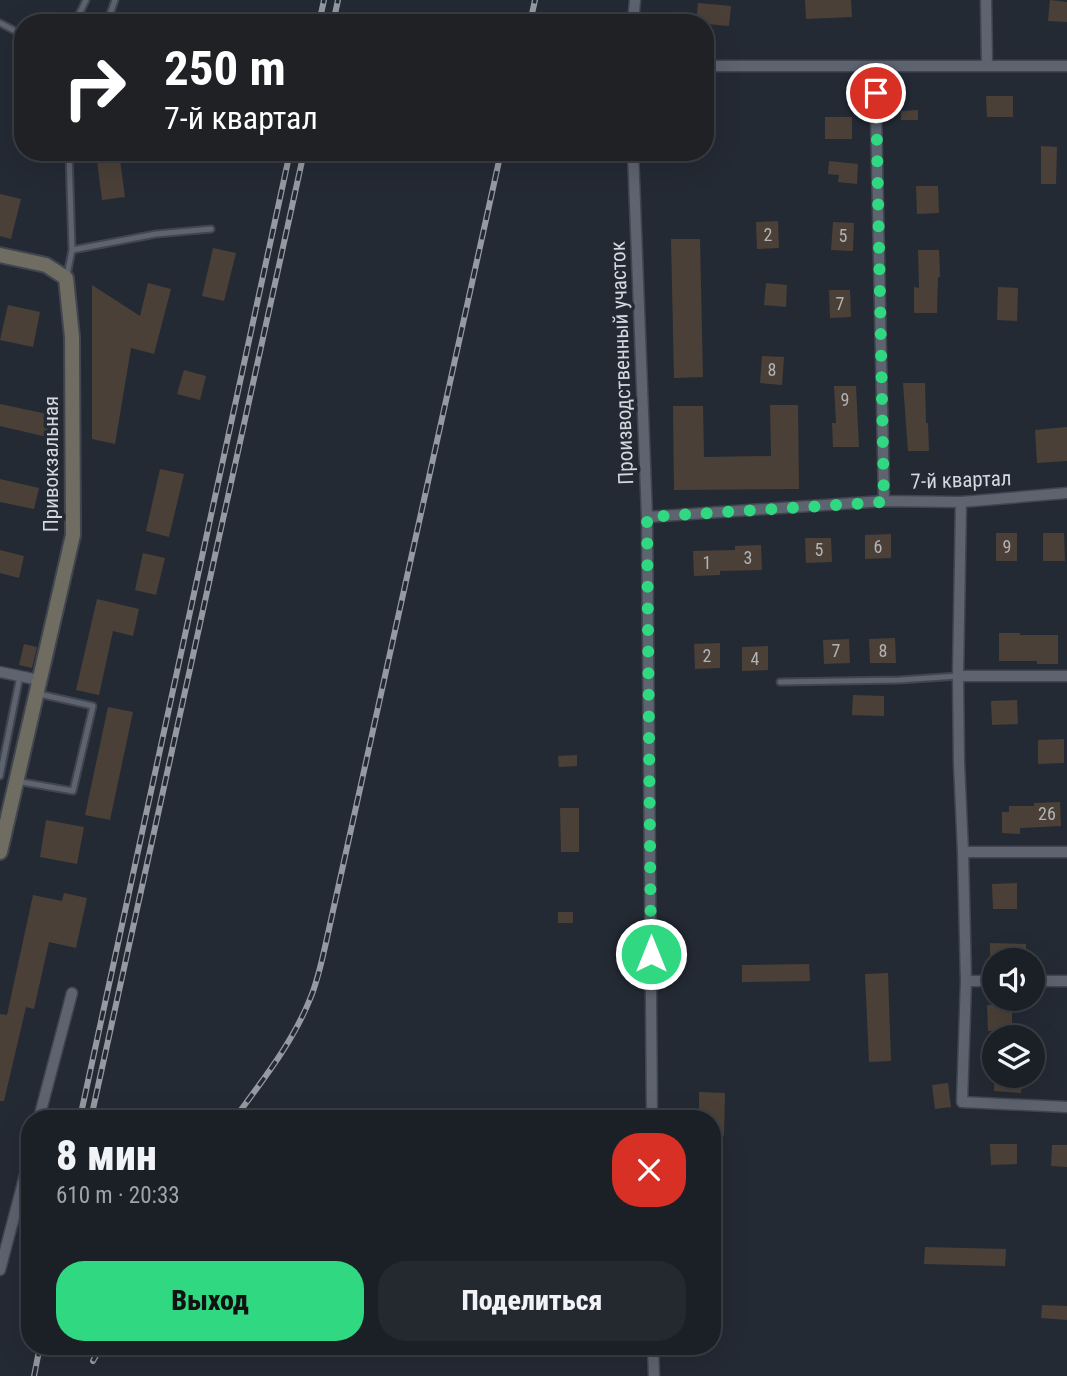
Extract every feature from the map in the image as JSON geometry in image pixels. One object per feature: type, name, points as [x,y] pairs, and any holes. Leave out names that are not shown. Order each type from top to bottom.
[{"type":"street","points":[[986,0],[987,65]]},
{"type":"street","points":[[714,66],[1067,66]]},
{"type":"street","points":[[875,66],[884,502]]},
{"type":"street","name":"Производственный участок","points":[[634,161],[647,517],[652,1110]]},
{"type":"street","points":[[0,254],[46,265],[66,278]]},
{"type":"street","name":"Привокзальная","points":[[0,852],[4,812],[16,781],[73,536],[72,337],[66,278]]},
{"type":"street","name":"7-й квартал","points":[[647,517],[884,502],[961,502],[1067,493]]},
{"type":"street","points":[[961,502],[958,676],[966,981],[962,1102],[1067,1107]]},
{"type":"street","points":[[0,672],[20,676],[38,687]]},
{"type":"street","points":[[958,676],[1067,676]]},
{"type":"street","points":[[963,852],[1067,852]]},
{"type":"street","points":[[966,981],[982,981]]},
{"type":"street","points":[[1045,981],[1067,982]]},
{"type":"street","points":[[41,1110],[72,993]]},
{"type":"street","points":[[0,1270],[21,1190]]},
{"type":"street","points":[[653,1355],[654,1376]]},
{"type":"lane","points":[[66,278],[72,250],[69,161]]},
{"type":"lane","points":[[72,250],[156,234],[211,229]]},
{"type":"lane","points":[[0,776],[20,676]]},
{"type":"lane","points":[[780,682],[958,676]]},
{"type":"lane","points":[[16,781],[73,792],[93,706],[38,687]]},
{"type":"building","points":[[805,0],[851,0],[852,17],[806,19]]},
{"type":"building","points":[[1050,0],[1067,2],[1067,22],[1048,21]]},
{"type":"building","points":[[698,3],[731,6],[729,26],[714,25],[714,14],[697,14]]},
{"type":"building","points":[[986,96],[1013,96],[1013,117],[987,117]]},
{"type":"building","points":[[918,110],[918,120],[901,120],[901,111]]},
{"type":"building","points":[[825,117],[852,117],[852,139],[825,139]]},
{"type":"building","points":[[1041,146],[1057,147],[1056,184],[1041,184]]},
{"type":"building","points":[[97,161],[120,161],[125,197],[102,200]]},
{"type":"building","points":[[829,161],[858,164],[857,184],[838,182],[839,175],[828,174]]},
{"type":"building","points":[[916,186],[938,186],[939,213],[917,214]]},
{"type":"building","points":[[0,194],[21,199],[11,239],[0,236]]},
{"type":"building","points":[[778,221],[779,248],[757,249],[756,222]]},
{"type":"building","points":[[833,222],[854,223],[853,251],[831,250]]},
{"type":"building","points":[[671,239],[700,239],[703,377],[674,378]]},
{"type":"building","points":[[213,248],[236,253],[224,301],[202,296]]},
{"type":"building","points":[[918,250],[939,250],[937,313],[914,313],[914,287],[919,288]]},
{"type":"building","points":[[148,283],[171,289],[154,354],[131,348],[115,444],[92,439],[92,285],[140,316]]},
{"type":"building","points":[[766,283],[787,285],[786,307],[764,305]]},
{"type":"building","points":[[998,287],[1018,288],[1017,321],[997,320]]},
{"type":"building","points":[[829,290],[850,290],[851,317],[830,318]]},
{"type":"building","points":[[8,305],[40,312],[33,347],[0,340]]},
{"type":"building","points":[[762,356],[784,357],[782,385],[760,383]]},
{"type":"building","points":[[184,370],[206,376],[200,400],[177,394]]},
{"type":"building","points":[[903,383],[925,383],[929,451],[908,451]]},
{"type":"building","points":[[834,386],[856,386],[859,447],[833,447],[832,423],[836,423]]},
{"type":"building","points":[[0,404],[52,415],[47,437],[0,426]]},
{"type":"building","points":[[770,405],[798,405],[799,489],[674,490],[673,406],[703,406],[704,457],[771,456]]},
{"type":"building","points":[[1067,427],[1067,461],[1037,463],[1035,430]]},
{"type":"building","points":[[160,469],[184,474],[169,537],[146,531]]},
{"type":"building","points":[[0,479],[39,488],[34,509],[0,502]]},
{"type":"building","points":[[996,533],[1017,533],[1017,561],[996,561]]},
{"type":"building","points":[[1043,533],[1064,533],[1065,561],[1043,561]]},
{"type":"building","points":[[891,534],[891,558],[865,559],[865,535]]},
{"type":"building","points":[[805,538],[831,538],[832,562],[806,563]]},
{"type":"building","points":[[761,545],[762,570],[720,571],[720,575],[694,576],[693,551],[735,550],[735,546]]},
{"type":"building","points":[[0,550],[24,556],[19,578],[0,573]]},
{"type":"building","points":[[143,553],[165,558],[156,595],[135,590]]},
{"type":"building","points":[[97,599],[139,609],[133,636],[113,631],[99,695],[76,690]]},
{"type":"building","points":[[999,633],[1058,635],[1058,664],[999,661]]},
{"type":"building","points":[[895,638],[896,663],[870,663],[869,639]]},
{"type":"building","points":[[849,639],[850,663],[824,664],[823,640]]},
{"type":"building","points":[[720,643],[720,668],[695,669],[694,644]]},
{"type":"building","points":[[24,644],[37,647],[32,668],[19,665]]},
{"type":"building","points":[[768,646],[768,670],[742,671],[742,647]]},
{"type":"building","points":[[853,695],[884,696],[884,716],[852,715]]},
{"type":"building","points":[[1017,700],[1018,724],[992,725],[991,701]]},
{"type":"building","points":[[108,707],[133,712],[110,820],[85,815]]},
{"type":"building","points":[[1064,739],[1064,763],[1038,764],[1038,740]]},
{"type":"building","points":[[577,755],[577,766],[559,767],[558,756]]},
{"type":"building","points":[[1060,802],[1061,826],[1020,828],[1020,834],[1002,833],[1002,812],[1009,812],[1009,806]]},
{"type":"building","points":[[560,808],[579,808],[579,852],[561,852]]},
{"type":"building","points":[[46,820],[84,827],[77,864],[40,857]]},
{"type":"building","points":[[1017,883],[1017,909],[993,909],[992,884]]},
{"type":"building","points":[[64,893],[87,898],[76,948],[49,942],[34,1009],[26,1007],[4,1101],[0,1101],[0,1014],[7,1015],[33,895],[62,901]]},
{"type":"building","points":[[558,912],[573,912],[573,923],[558,923]]},
{"type":"building","points":[[990,943],[1026,944],[1026,948],[990,948]]},
{"type":"building","points":[[809,964],[810,981],[742,982],[742,965]]},
{"type":"building","points":[[888,973],[891,1061],[869,1062],[865,974]]},
{"type":"building","points":[[987,1011],[1012,1011],[1012,1025],[988,1025]]},
{"type":"building","points":[[948,1083],[951,1107],[935,1109],[932,1085]]},
{"type":"building","points":[[994,1088],[1021,1088],[1021,1093],[994,1091]]},
{"type":"building","points":[[699,1092],[725,1093],[724,1136],[721,1136],[721,1110],[699,1110]]},
{"type":"building","points":[[990,1144],[1017,1144],[1017,1164],[991,1165]]},
{"type":"building","points":[[1052,1145],[1067,1145],[1067,1167],[1051,1166]]},
{"type":"building","points":[[925,1247],[1006,1249],[1005,1266],[924,1264]]},
{"type":"building","points":[[1042,1305],[1067,1306],[1067,1320],[1041,1318]]},
{"type":"railway","points":[[321,14],[324,0]]},
{"type":"railway","points":[[335,14],[338,0]]},
{"type":"railway","points":[[532,14],[535,0]]},
{"type":"railway","points":[[82,1110],[288,161]]},
{"type":"railway","points":[[93,1110],[302,161]]},
{"type":"railway","points":[[241,1110],[295,1031],[319,973],[499,161]]},
{"type":"railway","points":[[34,1376],[38,1355]]},
{"type":"railway","points":[[93,1361],[96,1355]]},
{"type":"route","points":[[651,954],[647,517],[884,502],[876,93]]}]
